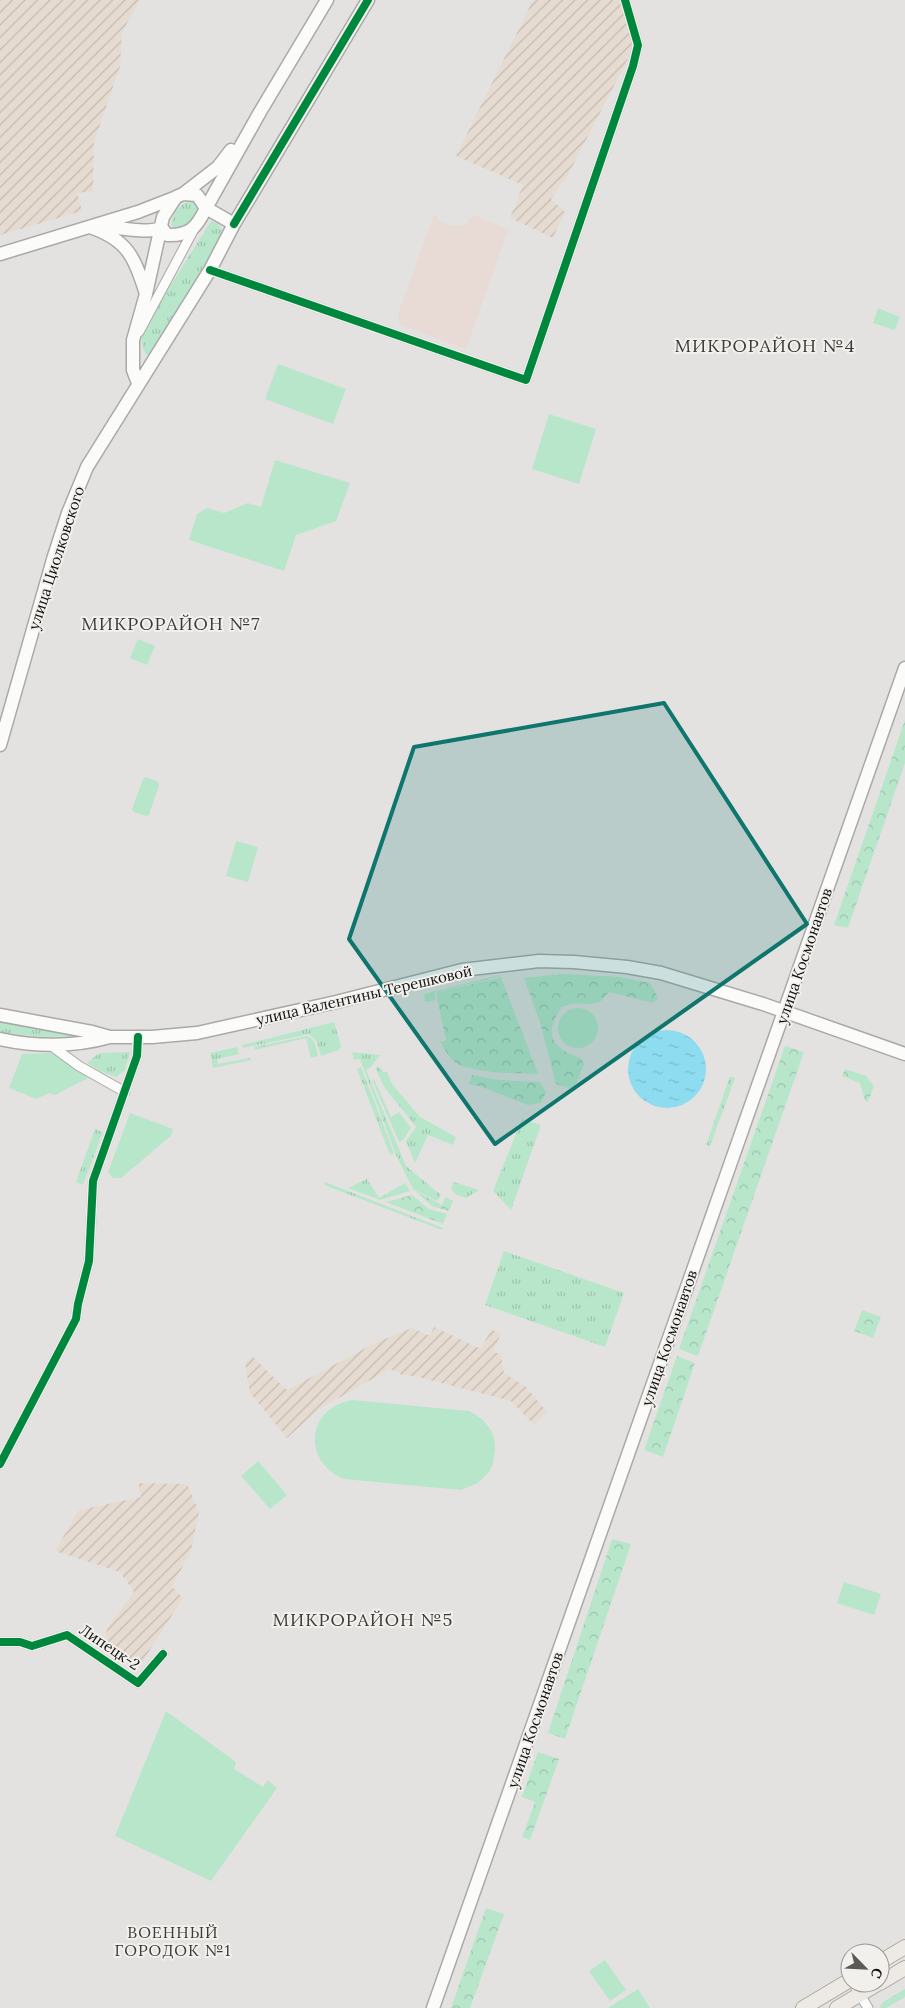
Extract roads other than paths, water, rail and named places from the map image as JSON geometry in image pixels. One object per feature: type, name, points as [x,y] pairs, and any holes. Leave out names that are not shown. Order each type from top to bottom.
[{"type":"main road","points":[[162,228],[167,235],[178,235],[195,228],[260,112],[327,0]]},
{"type":"main road","name":"улица Циолковского","points":[[0,745],[68,514],[87,467],[210,270],[234,224],[368,0]]},
{"type":"main road","points":[[0,254],[157,206],[179,196],[218,167],[260,112]]},
{"type":"main road","points":[[138,383],[133,370],[132,346],[162,228],[163,217],[179,196],[197,195],[206,208],[234,224]]},
{"type":"main road","points":[[90,227],[119,227],[151,232],[162,228]]},
{"type":"main road","points":[[90,227],[108,233],[126,248],[136,266],[146,294]]},
{"type":"main road","name":"улица Космонавтов","points":[[433,2008],[905,668]]},
{"type":"main road","name":"улица Валентины Терешковой","points":[[0,1039],[70,1046],[110,1037],[197,1033],[235,1026],[462,970],[539,961],[574,962],[646,969],[701,984],[905,1054]]},
{"type":"main road","name":"улица Валентины Терешковой","points":[[0,1015],[110,1037]]},
{"type":"main road","points":[[890,1956],[905,1947]]},
{"type":"main road","points":[[890,1977],[905,1968]]},
{"type":"main road","points":[[803,2008],[840,1986]]},
{"type":"main road","points":[[837,2008],[852,1993]]},
{"type":"street","points":[[210,270],[526,380],[633,66],[638,45],[625,0]]},
{"type":"street","points":[[132,346],[195,228]]},
{"type":"street","points":[[0,1464],[76,1319],[78,1304],[90,1261],[92,1181],[137,1056],[138,1037]]},
{"type":"street","points":[[49,1044],[79,1066],[125,1092]]},
{"type":"street","points":[[111,1084],[122,1084],[131,1073]]},
{"type":"street","name":"Липецк-2","points":[[0,1642],[20,1642],[32,1646],[67,1635],[138,1683],[163,1654]]},
{"type":"street","points":[[859,1993],[868,2008]]},
{"type":"water","points":[[667,1030],[682,1033],[699,1047],[703,1054],[706,1069],[703,1084],[689,1101],[682,1105],[667,1108],[652,1105],[635,1091],[631,1084],[628,1069],[631,1054],[645,1037],[652,1033]]},
{"type":"district","name":"МИКРОРАЙОН №4","points":[[765,345]]},
{"type":"district","name":"МИКРОРАЙОН №7","points":[[171,623]]},
{"type":"district","name":"МИКРОРАЙОН №5","points":[[363,1619]]},
{"type":"district","name":"ВОЕННЫЙ ГОРОДОК №1","points":[[173,1941]]}]
